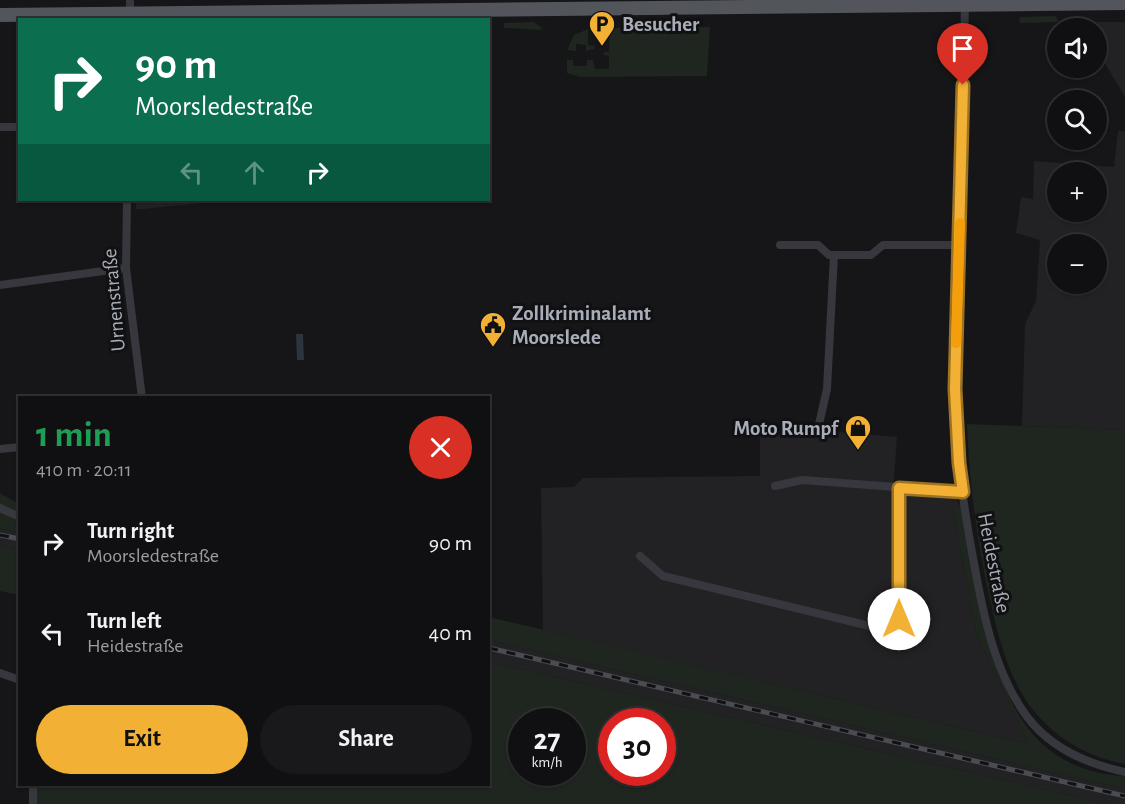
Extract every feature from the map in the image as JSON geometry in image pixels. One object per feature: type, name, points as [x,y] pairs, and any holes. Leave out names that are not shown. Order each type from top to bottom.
[{"type":"main road","points":[[0,15],[409,5],[1125,3]]},
{"type":"street","name":"Heidestraße","points":[[965,4],[955,389],[959,463],[972,553],[988,629],[999,664],[1029,719],[1058,747],[1079,758],[1125,772]]},
{"type":"street","points":[[0,127],[18,127]]},
{"type":"street","name":"Urnenstraße","points":[[127,201],[126,268],[142,396]]},
{"type":"street","points":[[780,245],[818,245],[830,255],[871,255],[882,245],[959,245]]},
{"type":"street","points":[[819,424],[828,389],[834,255]]},
{"type":"street","points":[[0,285],[126,268]]},
{"type":"street","points":[[0,449],[18,447]]},
{"type":"street","points":[[775,486],[802,480],[963,492]]},
{"type":"street","points":[[640,556],[663,576],[886,630],[896,626],[899,619],[899,488]]},
{"type":"street","points":[[0,508],[18,516]]},
{"type":"street","points":[[0,673],[18,679]]},
{"type":"street","points":[[33,786],[33,804]]},
{"type":"shaded area","points":[[1055,16],[1057,18],[1047,18],[1047,22],[1019,23],[1020,17]]},
{"type":"shaded area","points":[[534,22],[542,28],[541,30],[504,28],[504,23]]},
{"type":"shaded area","points":[[1107,22],[1125,22],[1125,97],[1107,67]]},
{"type":"shaded area","points":[[710,27],[707,76],[580,77],[567,73],[567,60],[573,60],[573,66],[587,66],[587,60],[593,60],[595,69],[609,69],[609,56],[603,55],[604,52],[609,52],[610,28]]},
{"type":"shaded area","points":[[588,29],[588,45],[595,46],[594,49],[586,51],[586,45],[576,44],[576,51],[567,50],[574,35]]},
{"type":"shaded area","points":[[1107,60],[1118,82],[1125,87],[1122,91],[1107,66]]},
{"type":"shaded area","points":[[1118,131],[1125,131],[1125,430],[1022,426],[1025,324],[1036,301],[1040,240],[1016,233],[1021,197],[1033,199],[1034,161],[1047,162],[1047,222],[1107,222],[1107,166],[1114,167]]},
{"type":"shaded area","points":[[136,201],[219,201],[143,209],[136,209]]},
{"type":"shaded area","points":[[296,334],[303,334],[304,360],[297,360]]},
{"type":"shaded area","points":[[967,424],[1125,430],[1125,764],[1084,751],[1060,736],[1030,706],[1016,682],[997,628],[981,556],[974,513]]},
{"type":"shaded area","points":[[760,425],[897,437],[893,491],[946,495],[955,498],[961,507],[953,509],[976,632],[1028,743],[543,630],[541,488],[574,487],[583,478],[760,476]]},
{"type":"shaded area","points":[[0,493],[18,503],[18,513],[0,504]]},
{"type":"shaded area","points":[[961,507],[996,659],[1003,682],[1022,720],[1034,736],[1065,760],[1083,768],[1125,776],[1125,789],[490,640],[490,617],[1028,743],[976,632],[953,509]]},
{"type":"shaded area","points":[[0,512],[18,521],[18,533],[0,528]]},
{"type":"shaded area","points":[[0,528],[18,533],[18,550],[0,545]]},
{"type":"shaded area","points":[[0,545],[18,550],[18,595],[0,591]]},
{"type":"shaded area","points":[[490,640],[1125,789],[1125,804],[1107,804],[490,662]]},
{"type":"shaded area","points":[[490,662],[1107,804],[37,804],[37,786],[490,786]]},
{"type":"railway","points":[[0,535],[18,539]]},
{"type":"railway","points":[[490,648],[1125,796]]},
{"type":"slow traffic","points":[[956,343],[960,223]]},
{"type":"place","name":"Besucher","points":[[602,47]]},
{"type":"place","name":"Zollkriminalamt Moorslede","points":[[493,348]]},
{"type":"place","name":"Moto Rumpf","points":[[858,451]]},
{"type":"route","points":[[899,619],[899,488],[963,492],[955,389],[963,85]]}]
